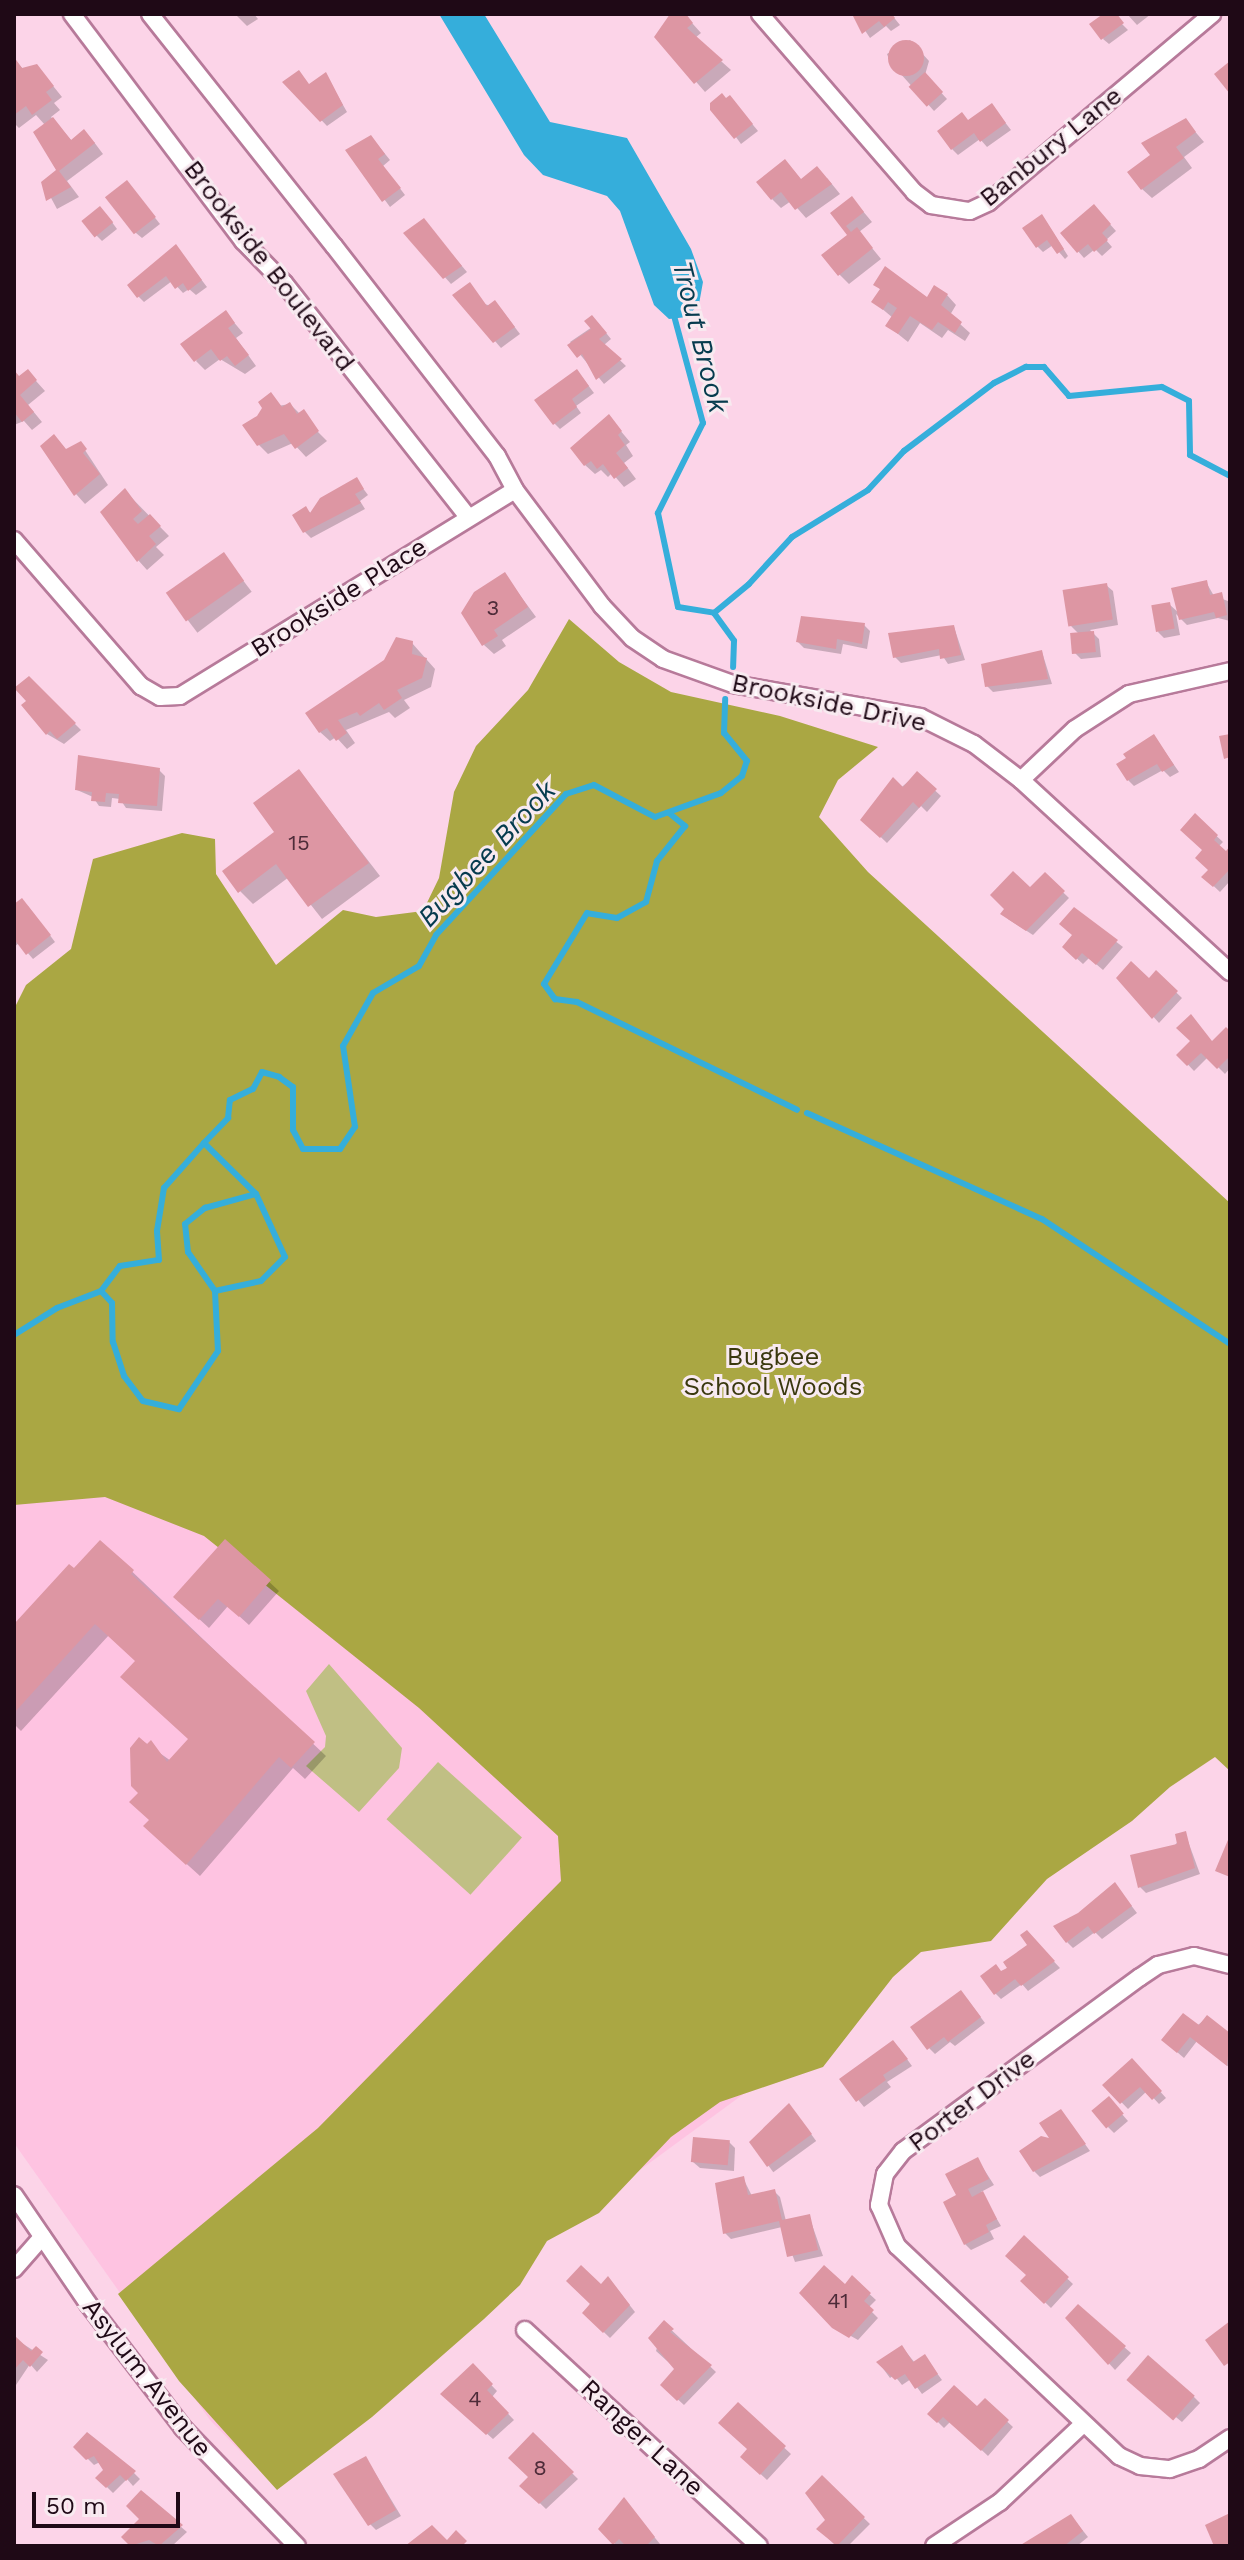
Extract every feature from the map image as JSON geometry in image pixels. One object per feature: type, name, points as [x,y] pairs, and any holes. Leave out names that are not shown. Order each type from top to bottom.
[{"type":"street","name":"Brookside Boulevard","points":[[72,14],[243,241],[284,283],[468,517]]},
{"type":"street","points":[[150,14],[497,456],[515,490]]},
{"type":"street","name":"Banbury Lane","points":[[760,14],[914,192],[931,205],[970,211],[989,202],[1212,14]]},
{"type":"street","name":"Brookside Place","points":[[14,540],[141,686],[160,697],[180,696],[201,686],[515,490]]},
{"type":"street","name":"Brookside Drive","points":[[515,490],[602,606],[632,638],[663,659],[733,684],[920,717],[974,744],[1021,780],[1230,972]]},
{"type":"street","points":[[1021,780],[1075,729],[1129,694],[1230,671]]},
{"type":"street","name":"Porter Drive","points":[[1230,1965],[1194,1956],[1158,1965],[903,2151],[885,2174],[879,2205],[897,2246],[1119,2456],[1154,2469],[1186,2465],[1230,2438]]},
{"type":"street","name":"Asylum Avenue","points":[[14,2195],[183,2428],[297,2546]]},
{"type":"street","points":[[14,2269],[42,2237]]},
{"type":"street","name":"Ranger Lane","points":[[525,2330],[759,2546]]},
{"type":"street","points":[[934,2546],[1000,2502],[1083,2424]]},
{"type":"shaded area","points":[[14,1363],[824,2035],[247,2458],[210,2420],[14,2143]]},
{"type":"shaded area","points":[[329,1664],[402,1748],[399,1768],[359,1812],[306,1766],[325,1747],[326,1736],[306,1691]]},
{"type":"shaded area","points":[[438,1762],[522,1838],[470,1895],[386,1819]]},
{"type":"green space","name":"Bugbee School Woods","points":[[569,619],[619,662],[671,692],[780,716],[878,747],[838,780],[819,817],[868,872],[1230,1203],[1230,1771],[1215,1757],[1170,1787],[1132,1821],[1047,1879],[991,1941],[921,1952],[893,1977],[823,2067],[720,2102],[671,2137],[599,2213],[547,2241],[520,2285],[484,2319],[372,2417],[277,2490],[179,2381],[118,2294],[318,2128],[561,1881],[558,1836],[419,1708],[204,1536],[105,1497],[14,1505],[14,1009],[26,985],[71,949],[93,859],[182,833],[215,839],[216,874],[276,965],[343,910],[376,917],[423,911],[439,878],[454,792],[476,746],[528,690]]},
{"type":"water","points":[[439,14],[484,14],[550,122],[627,138],[691,249],[703,282],[699,304],[687,317],[669,319],[654,305],[620,211],[607,196],[543,175],[524,155]]},
{"type":"building","points":[[670,14],[686,14],[693,23],[687,28],[723,60],[694,84],[654,37]]},
{"type":"building","points":[[852,14],[892,14],[895,18],[884,27],[879,21],[862,34]]},
{"type":"building","points":[[1103,14],[1117,14],[1124,23],[1101,40],[1089,24]]},
{"type":"building","points":[[906,40],[919,45],[924,58],[919,71],[906,76],[893,71],[888,58],[893,45]]},
{"type":"building","points":[[14,57],[22,68],[37,64],[54,86],[46,92],[52,100],[32,115],[26,106],[14,115]]},
{"type":"building","points":[[1230,61],[1230,94],[1214,74]]},
{"type":"building","points":[[299,70],[309,84],[326,72],[343,105],[320,122],[282,82]]},
{"type":"building","points":[[925,72],[943,92],[927,107],[909,87]]},
{"type":"building","points":[[722,93],[726,98],[730,95],[753,124],[734,139],[710,110],[710,103]]},
{"type":"building","points":[[992,103],[1006,123],[980,142],[974,133],[951,150],[937,131],[962,112],[968,120]]},
{"type":"building","points":[[53,117],[71,140],[84,129],[95,143],[59,171],[71,187],[46,201],[41,182],[56,170],[33,132]]},
{"type":"building","points":[[1186,118],[1196,132],[1176,147],[1184,158],[1141,190],[1127,172],[1150,155],[1141,143]]},
{"type":"building","points":[[371,135],[385,154],[378,159],[401,188],[382,202],[345,150]]},
{"type":"building","points":[[785,159],[801,179],[817,166],[832,184],[795,210],[781,192],[771,200],[756,182]]},
{"type":"building","points":[[127,180],[156,217],[134,234],[105,197]]},
{"type":"building","points":[[852,196],[864,212],[846,226],[851,232],[857,227],[873,248],[838,276],[821,255],[847,235],[830,213]]},
{"type":"building","points":[[1094,204],[1111,224],[1102,233],[1108,240],[1094,252],[1088,244],[1077,253],[1060,233]]},
{"type":"building","points":[[100,206],[113,222],[95,237],[81,221]]},
{"type":"building","points":[[1042,214],[1064,249],[1057,254],[1047,240],[1036,248],[1022,228]]},
{"type":"building","points":[[424,218],[462,266],[443,279],[403,233]]},
{"type":"building","points":[[176,244],[202,280],[188,291],[183,283],[175,289],[166,276],[137,298],[127,285]]},
{"type":"building","points":[[885,266],[927,297],[934,285],[948,294],[941,305],[962,322],[955,333],[938,322],[932,330],[910,316],[898,334],[885,326],[897,308],[888,302],[883,310],[871,302],[880,289],[873,285]]},
{"type":"building","points":[[470,282],[487,306],[495,300],[515,327],[493,343],[452,295]]},
{"type":"building","points":[[226,310],[235,323],[228,328],[249,355],[235,366],[227,356],[220,361],[211,349],[194,362],[180,344]]},
{"type":"building","points":[[592,315],[607,333],[599,339],[622,359],[596,380],[582,354],[577,358],[567,345],[591,329],[584,321]]},
{"type":"building","points":[[28,369],[37,380],[20,395],[34,412],[22,422],[14,412],[14,370],[19,376]]},
{"type":"building","points":[[577,369],[589,386],[572,399],[577,407],[553,425],[534,400]]},
{"type":"building","points":[[271,392],[282,407],[290,402],[297,414],[304,409],[319,431],[295,449],[284,434],[257,446],[242,425],[257,416],[262,408],[258,402]]},
{"type":"building","points":[[609,414],[622,431],[618,435],[625,445],[616,453],[628,468],[614,479],[603,464],[597,469],[591,461],[584,466],[570,448]]},
{"type":"building","points":[[54,434],[66,449],[81,441],[87,449],[83,453],[100,474],[74,496],[40,446]]},
{"type":"building","points":[[357,477],[364,489],[355,494],[361,503],[303,533],[292,515],[306,506],[310,513],[320,498]]},
{"type":"building","points":[[125,488],[142,511],[133,519],[138,524],[150,514],[161,526],[149,536],[156,544],[137,562],[100,512]]},
{"type":"building","points":[[224,552],[244,581],[186,621],[166,593]]},
{"type":"building","points":[[505,572],[528,607],[494,630],[498,636],[482,646],[461,613],[474,592]]},
{"type":"building","points":[[1207,580],[1210,595],[1222,592],[1227,615],[1216,618],[1214,612],[1179,620],[1171,588]]},
{"type":"building","points":[[1107,583],[1113,620],[1068,627],[1063,590]]},
{"type":"building","points":[[1170,602],[1175,629],[1156,632],[1151,605]]},
{"type":"building","points":[[801,616],[865,623],[862,644],[837,639],[836,649],[796,642]]},
{"type":"building","points":[[954,625],[961,655],[940,659],[939,649],[893,658],[888,633]]},
{"type":"building","points":[[1094,631],[1096,652],[1072,654],[1070,633]]},
{"type":"building","points":[[396,637],[413,641],[412,654],[427,658],[422,678],[397,690],[402,698],[384,710],[379,703],[360,716],[357,712],[338,720],[347,733],[336,741],[327,728],[319,733],[305,713],[384,660]]},
{"type":"building","points":[[1042,650],[1048,679],[985,687],[981,664]]},
{"type":"building","points":[[29,676],[76,723],[57,739],[50,731],[46,735],[21,705],[26,701],[14,688]]},
{"type":"building","points":[[1154,734],[1174,765],[1162,772],[1157,764],[1127,781],[1116,764],[1126,758],[1123,754]]},
{"type":"building","points":[[1230,734],[1230,757],[1224,759],[1219,736]]},
{"type":"building","points":[[78,755],[160,768],[157,806],[118,803],[119,794],[106,793],[105,802],[91,801],[92,792],[75,790]]},
{"type":"building","points":[[299,769],[369,863],[308,907],[276,864],[238,893],[222,871],[274,832],[253,803]]},
{"type":"building","points":[[917,771],[937,789],[919,808],[913,802],[880,838],[860,820],[893,777],[903,787]]},
{"type":"building","points":[[1195,813],[1218,835],[1214,840],[1226,851],[1230,846],[1230,869],[1213,887],[1201,877],[1208,870],[1195,858],[1202,850],[1180,830]]},
{"type":"building","points":[[1013,871],[1030,887],[1045,872],[1065,891],[1026,931],[1000,914],[1004,909],[990,895]]},
{"type":"building","points":[[22,898],[51,935],[26,955],[14,939],[14,904]]},
{"type":"building","points":[[1074,907],[1118,940],[1096,965],[1082,953],[1076,960],[1062,947],[1072,935],[1059,924]]},
{"type":"building","points":[[1131,961],[1149,978],[1156,970],[1178,991],[1152,1019],[1116,978]]},
{"type":"building","points":[[1191,1014],[1212,1041],[1226,1027],[1230,1031],[1230,1056],[1217,1069],[1201,1053],[1187,1066],[1176,1055],[1190,1041],[1176,1028]]},
{"type":"building","points":[[225,1539],[271,1580],[239,1617],[218,1599],[199,1620],[173,1597]]},
{"type":"building","points":[[100,1540],[134,1570],[131,1574],[315,1742],[291,1768],[279,1757],[186,1865],[143,1826],[149,1820],[129,1802],[138,1793],[131,1786],[130,1748],[139,1737],[147,1744],[151,1740],[167,1762],[188,1739],[120,1677],[135,1661],[95,1624],[14,1713],[14,1624],[69,1564],[74,1568]]},
{"type":"building","points":[[1186,1831],[1195,1868],[1138,1888],[1130,1855],[1177,1844],[1175,1834]]},
{"type":"building","points":[[1230,1835],[1230,1877],[1215,1871]]},
{"type":"building","points":[[1115,1882],[1132,1906],[1094,1934],[1088,1926],[1066,1943],[1053,1926],[1078,1913]]},
{"type":"building","points":[[1027,1930],[1055,1961],[1021,1986],[1015,1979],[994,1995],[980,1976],[996,1964],[1001,1971],[1007,1968],[1003,1962],[1027,1945],[1020,1935]]},
{"type":"building","points":[[961,1990],[981,2017],[948,2042],[944,2037],[927,2050],[910,2027]]},
{"type":"building","points":[[1183,2013],[1199,2025],[1207,2015],[1230,2033],[1227,2066],[1190,2037],[1177,2053],[1161,2040]]},
{"type":"building","points":[[893,2040],[908,2059],[883,2075],[886,2080],[856,2102],[839,2079]]},
{"type":"building","points":[[1132,2058],[1162,2091],[1152,2100],[1140,2087],[1120,2104],[1102,2085]]},
{"type":"building","points":[[1109,2096],[1124,2114],[1106,2128],[1091,2111]]},
{"type":"building","points":[[789,2103],[812,2134],[767,2167],[749,2142]]},
{"type":"building","points":[[1061,2109],[1086,2144],[1033,2172],[1019,2151],[1041,2136],[1049,2138],[1039,2123]]},
{"type":"building","points":[[693,2137],[730,2140],[728,2165],[691,2162]]},
{"type":"building","points":[[978,2157],[989,2179],[968,2189],[972,2197],[983,2191],[997,2219],[986,2225],[989,2232],[964,2245],[943,2202],[956,2195],[945,2174]]},
{"type":"building","points":[[744,2176],[748,2195],[775,2189],[782,2220],[810,2214],[818,2250],[787,2257],[779,2221],[723,2234],[715,2183]]},
{"type":"building","points":[[1024,2235],[1069,2277],[1044,2304],[1020,2281],[1026,2275],[1005,2256]]},
{"type":"building","points":[[581,2265],[601,2284],[608,2276],[630,2305],[603,2333],[582,2313],[590,2304],[566,2281]]},
{"type":"building","points":[[824,2265],[845,2284],[852,2275],[871,2293],[864,2301],[874,2310],[849,2338],[832,2328],[799,2293]]},
{"type":"building","points":[[1078,2304],[1126,2346],[1108,2365],[1065,2318]]},
{"type":"building","points":[[664,2320],[674,2329],[670,2332],[712,2365],[677,2401],[660,2385],[674,2369],[648,2338]]},
{"type":"building","points":[[1230,2321],[1230,2362],[1224,2366],[1205,2340]]},
{"type":"building","points":[[14,2335],[31,2351],[36,2346],[43,2352],[30,2367],[23,2360],[14,2370]]},
{"type":"building","points":[[902,2345],[913,2362],[925,2354],[938,2374],[915,2389],[905,2374],[895,2380],[876,2362]]},
{"type":"building","points":[[1148,2355],[1195,2396],[1173,2421],[1126,2380]]},
{"type":"building","points":[[473,2363],[493,2384],[487,2390],[509,2413],[486,2435],[440,2394]]},
{"type":"building","points":[[954,2385],[977,2406],[985,2398],[1009,2420],[981,2451],[943,2417],[937,2423],[927,2414]]},
{"type":"building","points":[[738,2402],[786,2446],[760,2475],[740,2457],[747,2449],[718,2423]]},
{"type":"building","points":[[87,2432],[136,2471],[126,2481],[120,2475],[106,2488],[95,2478],[103,2470],[94,2456],[86,2460],[73,2447]]},
{"type":"building","points":[[533,2432],[574,2472],[539,2504],[519,2486],[528,2477],[508,2458]]},
{"type":"building","points":[[366,2456],[396,2510],[368,2526],[333,2474]]},
{"type":"building","points":[[822,2475],[865,2517],[837,2546],[816,2529],[825,2520],[805,2493]]},
{"type":"building","points":[[141,2490],[183,2525],[159,2546],[149,2540],[130,2546],[121,2537],[139,2519],[126,2506]]},
{"type":"building","points":[[624,2497],[655,2537],[646,2546],[626,2546],[619,2539],[613,2545],[598,2529]]},
{"type":"building","points":[[1230,2513],[1230,2546],[1214,2546],[1205,2525]]},
{"type":"building","points":[[1071,2514],[1083,2531],[1064,2546],[1019,2546]]},
{"type":"building","points":[[432,2525],[447,2540],[456,2530],[467,2541],[462,2546],[405,2546]]},
{"type":"waterway","name":"Trout Brook","points":[[673,312],[703,423],[658,513],[678,607],[714,613],[749,584],[792,537],[868,490],[904,451],[994,383],[1026,367],[1044,367],[1069,396],[1162,387],[1189,401],[1190,455],[1230,476]]},
{"type":"waterway","name":"Bugbee Brook","points":[[714,613],[734,641],[733,667]]},
{"type":"waterway","name":"Bugbee Brook","points":[[14,1335],[57,1308],[101,1291],[112,1303],[113,1342],[124,1376],[143,1401],[179,1409],[218,1351],[215,1291],[261,1281],[285,1257],[256,1194],[204,1143],[228,1118],[230,1100],[253,1089],[262,1072],[279,1077],[293,1087],[293,1130],[303,1149],[340,1149],[355,1127],[343,1046],[373,993],[419,966],[436,935],[566,794],[594,785],[655,817],[721,793],[742,776],[747,761],[724,733],[725,699]]},
{"type":"waterway","points":[[669,813],[685,826],[657,861],[646,902],[617,918],[587,913],[544,984],[555,999],[577,1002],[797,1110]]},
{"type":"waterway","points":[[807,1113],[1042,1219],[1230,1344]]},
{"type":"waterway","points":[[101,1291],[120,1266],[159,1260],[157,1231],[164,1188],[204,1143]]},
{"type":"waterway","points":[[215,1291],[188,1252],[185,1224],[205,1208],[256,1194]]}]
